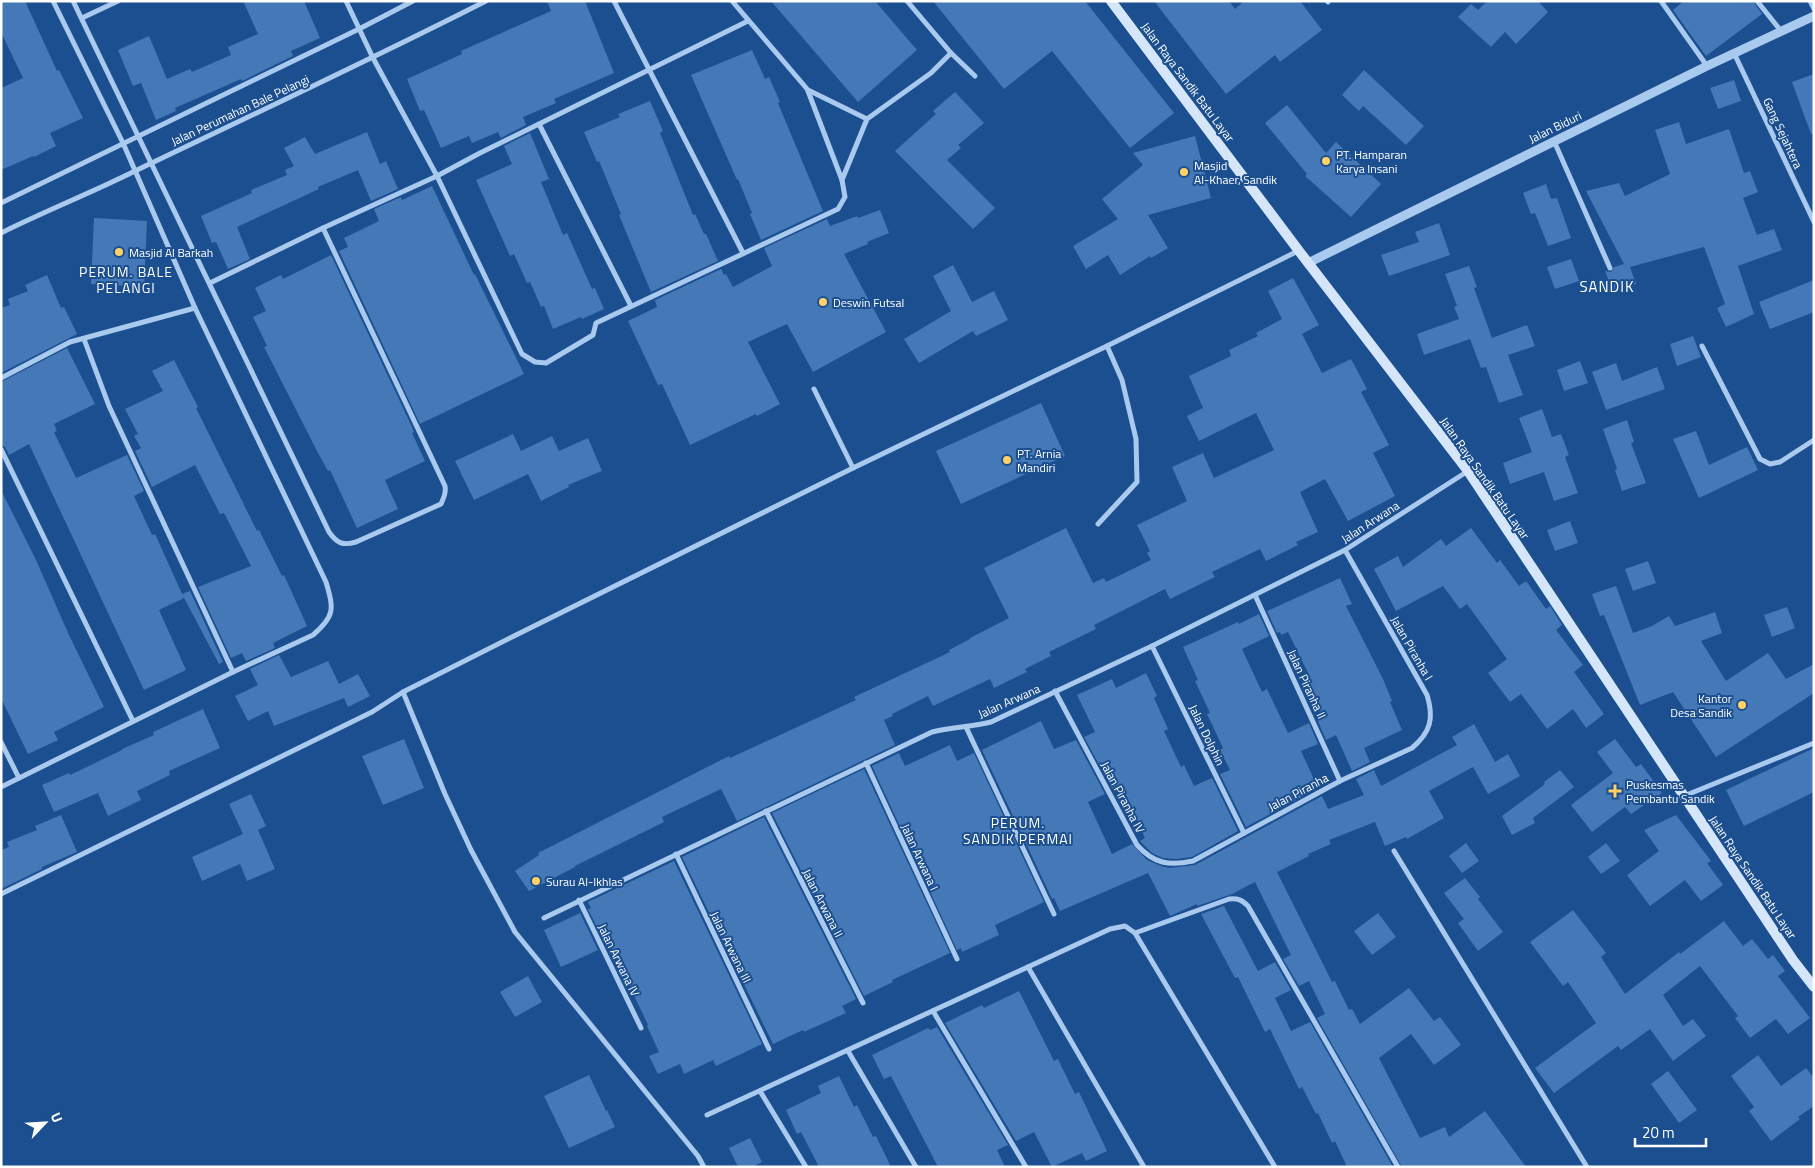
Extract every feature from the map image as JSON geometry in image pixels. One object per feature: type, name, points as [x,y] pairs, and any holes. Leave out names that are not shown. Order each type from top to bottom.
[{"type":"main road","name":"Jalan Raya Sandik Batu Layar","points":[[1111,1],[1308,263],[1468,470],[1793,960],[1814,987]]},
{"type":"street","points":[[1,786],[233,672],[313,635],[323,626],[332,609],[326,582],[195,308],[124,143],[53,1]]},
{"type":"street","points":[[74,1],[328,532],[336,542],[345,545],[356,542],[441,504],[445,496],[445,486],[323,228]]},
{"type":"street","points":[[82,18],[118,1]]},
{"type":"street","points":[[346,1],[373,58],[437,176],[522,354],[535,362],[546,362],[593,335],[596,323],[838,209],[845,197],[842,180],[808,90],[732,1]]},
{"type":"street","points":[[1,202],[413,1]]},
{"type":"street","name":"Jalan Perumahan Bale Pelangi","points":[[1,233],[373,58],[486,1]]},
{"type":"street","points":[[614,1],[743,253]]},
{"type":"street","points":[[907,1],[951,53],[975,76]]},
{"type":"street","points":[[1660,1],[1707,66]]},
{"type":"street","points":[[1757,1],[1781,31]]},
{"type":"street","points":[[1810,1],[1814,9]]},
{"type":"street","name":"Jalan Biduri","points":[[1308,263],[1707,66],[1814,16]]},
{"type":"street","points":[[210,283],[323,228],[437,176],[748,21]]},
{"type":"street","points":[[842,180],[867,119],[931,73],[951,53]]},
{"type":"street","name":"Gang Sejahtera","points":[[1734,53],[1814,222]]},
{"type":"street","points":[[808,90],[867,119]]},
{"type":"street","points":[[540,124],[631,306]]},
{"type":"street","points":[[1554,142],[1610,268]]},
{"type":"street","points":[[1,894],[372,712],[403,692],[853,468],[1299,251]]},
{"type":"street","points":[[1,378],[70,342],[195,308]]},
{"type":"street","points":[[84,339],[109,406],[233,672]]},
{"type":"street","points":[[1098,524],[1137,482],[1136,439],[1122,380],[1107,346]]},
{"type":"street","points":[[1702,346],[1760,459],[1770,464],[1780,462],[1814,440]]},
{"type":"street","points":[[814,389],[853,468]]},
{"type":"street","points":[[1,449],[133,721]]},
{"type":"street","name":"Jalan Arwana","points":[[544,918],[932,732],[991,722],[1152,646],[1345,550],[1468,470]]},
{"type":"street","name":"Jalan Piranha I","points":[[1345,550],[1427,695],[1431,708],[1431,721],[1422,739],[1412,748],[1403,752]]},
{"type":"street","name":"Jalan Piranha II","points":[[1255,595],[1340,781]]},
{"type":"street","name":"Jalan Dolphin","points":[[1152,646],[1244,833]]},
{"type":"street","name":"Jalan Piranha IV","points":[[1055,691],[1137,845],[1143,852],[1158,862],[1177,864],[1193,861],[1205,855]]},
{"type":"street","points":[[403,692],[445,794],[471,850],[515,932],[698,1156],[704,1167]]},
{"type":"street","points":[[966,727],[1054,914]]},
{"type":"street","points":[[1,742],[19,778]]},
{"type":"street","points":[[1684,797],[1814,744]]},
{"type":"street","name":"Jalan Piranha","points":[[1205,855],[1340,781],[1403,752]]},
{"type":"street","name":"Jalan Arwana I","points":[[866,763],[957,959]]},
{"type":"street","name":"Jalan Arwana II","points":[[766,811],[863,1004]]},
{"type":"street","points":[[1394,851],[1587,1167]]},
{"type":"street","name":"Jalan Arwana III","points":[[676,854],[769,1049]]},
{"type":"street","points":[[1135,933],[1230,899],[1236,898],[1243,901],[1248,906],[1398,1167]]},
{"type":"street","name":"Jalan Arwana IV","points":[[579,900],[641,1028]]},
{"type":"street","points":[[708,1115],[1110,929],[1125,926],[1135,933],[1275,1167]]},
{"type":"street","points":[[1028,967],[1144,1167]]},
{"type":"street","points":[[933,1011],[1026,1167]]},
{"type":"street","points":[[848,1051],[916,1167]]},
{"type":"street","points":[[760,1091],[806,1167]]},
{"type":"building","points":[[1,1],[25,1],[57,71],[59,70],[83,118],[50,133],[56,146],[1,170],[1,88],[23,78],[1,32]]},
{"type":"building","points":[[243,1],[304,1],[320,38],[291,51],[293,56],[242,81],[241,79],[175,108],[176,111],[156,120],[141,83],[133,86],[118,50],[149,36],[167,79],[190,69],[192,72],[231,55],[228,47],[258,34]]},
{"type":"building","points":[[547,1],[585,1],[614,73],[554,99],[556,103],[523,117],[526,125],[501,138],[498,132],[472,143],[469,136],[441,148],[424,110],[420,111],[407,79],[462,54],[461,51],[551,11]]},
{"type":"building","points":[[771,1],[875,1],[917,50],[858,102]]},
{"type":"building","points":[[933,1],[1085,1],[1174,113],[1130,148],[1052,51],[1004,89]]},
{"type":"building","points":[[1154,1],[1229,1],[1235,9],[1244,1],[1300,1],[1322,30],[1280,62],[1275,55],[1226,94]]},
{"type":"building","points":[[1487,1],[1538,1],[1548,12],[1516,44],[1505,32],[1491,47],[1458,17],[1471,4],[1478,10]]},
{"type":"building","points":[[1684,1],[1753,1],[1762,14],[1706,56],[1673,10]]},
{"type":"building","points":[[752,50],[765,79],[769,77],[823,211],[761,240],[738,179],[691,75]]},
{"type":"building","points":[[1364,70],[1424,126],[1406,145],[1363,106],[1359,111],[1342,95]]},
{"type":"building","points":[[1814,74],[1814,134],[1811,134],[1792,82]]},
{"type":"building","points":[[1734,80],[1741,101],[1718,109],[1710,88]]},
{"type":"building","points":[[955,92],[984,123],[958,145],[961,148],[947,160],[995,208],[973,229],[895,151],[936,114],[933,111]]},
{"type":"building","points":[[650,101],[663,131],[660,133],[693,215],[695,214],[704,234],[706,234],[718,261],[651,292],[599,161],[597,162],[584,132],[620,117],[618,114]]},
{"type":"building","points":[[1287,105],[1326,153],[1336,142],[1381,184],[1351,217],[1305,176],[1307,174],[1265,123]]},
{"type":"building","points":[[1679,122],[1686,144],[1729,129],[1744,173],[1750,171],[1758,192],[1743,198],[1757,235],[1774,229],[1782,250],[1738,266],[1754,314],[1726,327],[1717,308],[1725,304],[1704,247],[1630,267],[1636,284],[1613,292],[1605,271],[1611,272],[1614,267],[1624,264],[1586,191],[1619,183],[1625,196],[1670,174],[1655,130]]},
{"type":"building","points":[[367,132],[380,164],[386,161],[398,189],[371,201],[358,170],[318,187],[319,189],[237,227],[250,259],[228,269],[216,242],[212,243],[201,216],[252,193],[251,190],[287,175],[285,170],[294,166],[284,148],[305,137],[315,154]]},
{"type":"building","points":[[530,133],[549,179],[541,182],[563,235],[567,233],[592,289],[595,288],[604,309],[553,329],[544,306],[541,307],[530,282],[527,283],[514,254],[510,256],[476,180],[512,164],[504,146]]},
{"type":"building","points":[[1195,136],[1211,198],[1148,215],[1168,248],[1151,258],[1150,256],[1120,275],[1108,255],[1086,269],[1073,246],[1118,219],[1102,199],[1143,165],[1133,153]]},
{"type":"building","points":[[1546,184],[1551,199],[1557,198],[1571,238],[1548,246],[1535,213],[1531,214],[1523,193]]},
{"type":"building","points":[[432,186],[524,374],[420,424],[339,251],[348,247],[344,238],[379,221],[374,209],[401,197],[402,200]]},
{"type":"building","points":[[880,210],[889,233],[844,254],[886,332],[813,372],[787,324],[748,342],[780,404],[690,445],[662,384],[658,385],[628,321],[657,307],[655,300],[721,269],[733,287],[772,266],[764,248],[827,219],[830,226]]},
{"type":"building","name":"Masjid Al Barkah","points":[[94,218],[147,221],[144,287],[91,284]]},
{"type":"building","points":[[1439,223],[1450,255],[1389,276],[1381,255],[1419,242],[1415,232]]},
{"type":"building","points":[[331,255],[412,427],[414,432],[412,433],[425,461],[385,480],[398,509],[357,528],[330,470],[328,471],[318,453],[264,347],[267,346],[253,317],[266,311],[255,288],[281,275],[283,279]]},
{"type":"building","points":[[1571,259],[1579,281],[1555,289],[1547,267]]},
{"type":"building","points":[[953,265],[972,302],[994,291],[1008,320],[976,336],[973,331],[919,363],[904,339],[951,311],[933,276]]},
{"type":"building","points":[[1469,266],[1477,287],[1474,288],[1492,338],[1527,325],[1535,346],[1508,355],[1523,395],[1499,403],[1486,367],[1481,368],[1470,339],[1424,355],[1417,334],[1459,319],[1454,307],[1457,306],[1445,274]]},
{"type":"building","points":[[47,275],[61,308],[64,307],[77,334],[1,373],[1,308],[10,305],[8,299],[28,291],[25,285]]},
{"type":"building","points":[[1293,278],[1319,325],[1302,334],[1322,373],[1351,359],[1367,389],[1361,392],[1389,445],[1373,453],[1395,496],[1348,521],[1325,479],[1300,492],[1318,532],[1296,542],[1298,545],[1266,561],[1260,549],[1212,572],[1215,577],[1170,599],[1165,589],[1094,625],[1096,629],[1049,652],[1051,656],[1025,669],[1027,672],[994,688],[990,679],[933,706],[928,696],[884,720],[895,745],[737,821],[721,789],[662,817],[664,822],[529,891],[515,871],[539,855],[538,853],[729,756],[730,758],[856,700],[854,697],[950,652],[949,650],[1009,618],[984,568],[1066,528],[1093,583],[1104,578],[1106,582],[1151,560],[1147,553],[1150,551],[1137,525],[1187,501],[1172,467],[1203,453],[1214,478],[1274,450],[1256,413],[1199,441],[1187,416],[1203,408],[1189,376],[1231,356],[1229,350],[1258,336],[1256,333],[1282,319],[1268,291]]},
{"type":"building","points":[[1814,280],[1814,312],[1770,329],[1759,302]]},
{"type":"building","points":[[1693,336],[1701,357],[1677,366],[1670,344]]},
{"type":"building","points":[[67,348],[95,404],[54,424],[57,431],[54,432],[76,478],[127,455],[144,491],[134,496],[152,535],[155,534],[184,598],[159,610],[186,670],[144,690],[29,444],[9,455],[5,447],[1,445],[1,382]]},
{"type":"building","points":[[174,360],[257,531],[259,530],[282,576],[284,575],[307,626],[273,643],[275,648],[246,661],[242,653],[231,658],[198,587],[251,566],[224,513],[220,514],[195,465],[152,487],[135,451],[141,448],[134,436],[138,434],[125,409],[163,391],[152,371]]},
{"type":"building","points":[[1580,361],[1588,383],[1564,391],[1557,370]]},
{"type":"building","points":[[1616,363],[1622,381],[1657,367],[1665,389],[1606,410],[1592,372]]},
{"type":"building","points":[[1041,403],[1065,456],[961,504],[936,451]]},
{"type":"building","points":[[1542,409],[1552,437],[1561,434],[1569,455],[1565,457],[1578,493],[1554,501],[1544,472],[1510,484],[1503,463],[1532,452],[1519,418]]},
{"type":"building","points":[[1627,420],[1634,442],[1631,443],[1646,483],[1622,491],[1615,470],[1617,469],[1603,429]]},
{"type":"building","points":[[1696,431],[1709,465],[1747,447],[1758,470],[1699,498],[1673,439]]},
{"type":"building","points":[[513,434],[521,451],[552,436],[559,451],[588,438],[602,471],[568,485],[569,487],[541,501],[528,474],[474,500],[455,461]]},
{"type":"building","points":[[1,490],[36,560],[69,635],[104,707],[54,732],[58,740],[28,754],[1,698]]},
{"type":"building","points":[[1570,521],[1578,543],[1555,551],[1547,530]]},
{"type":"building","points":[[1471,528],[1497,563],[1500,560],[1519,586],[1526,581],[1546,609],[1550,606],[1562,625],[1556,630],[1583,665],[1574,672],[1604,714],[1586,728],[1573,709],[1547,729],[1521,694],[1510,702],[1488,673],[1507,659],[1467,604],[1460,609],[1443,586],[1396,611],[1374,569],[1398,556],[1403,567],[1441,539],[1446,546]]},
{"type":"building","points":[[1648,561],[1656,583],[1633,591],[1625,569]]},
{"type":"building","points":[[1340,578],[1352,604],[1346,606],[1383,679],[1402,730],[1364,748],[1370,762],[1352,771],[1336,735],[1326,740],[1317,719],[1322,717],[1302,675],[1308,673],[1288,632],[1281,635],[1280,632],[1277,633],[1267,611]]},
{"type":"building","points":[[1616,586],[1633,633],[1652,626],[1669,616],[1675,626],[1715,612],[1722,633],[1701,641],[1726,681],[1768,653],[1786,679],[1814,664],[1814,693],[1716,757],[1673,692],[1640,705],[1604,615],[1600,616],[1592,594]]},
{"type":"building","points":[[190,591],[223,662],[219,664],[182,594]]},
{"type":"building","points":[[1787,607],[1795,628],[1772,637],[1764,615]]},
{"type":"building","points":[[1259,614],[1269,636],[1242,649],[1262,692],[1267,689],[1288,733],[1309,723],[1318,744],[1301,751],[1318,788],[1246,827],[1220,774],[1230,770],[1220,750],[1223,748],[1207,714],[1210,713],[1195,681],[1198,680],[1183,647]]},
{"type":"building","points":[[279,655],[291,677],[328,661],[339,684],[358,674],[370,696],[348,707],[344,698],[274,726],[268,711],[248,721],[235,696],[258,685],[250,669]]},
{"type":"building","points":[[1146,673],[1157,696],[1154,698],[1168,729],[1164,731],[1181,767],[1184,765],[1194,786],[1212,778],[1238,831],[1192,857],[1163,858],[1152,853],[1140,841],[1145,838],[1121,786],[1113,790],[1084,737],[1095,732],[1077,695],[1112,679],[1116,688]]},
{"type":"building","points":[[203,709],[220,748],[169,771],[170,775],[137,791],[141,800],[108,816],[98,793],[54,812],[42,785],[69,773],[70,775],[154,735],[153,732]]},
{"type":"building","points":[[1041,721],[1054,749],[1076,740],[1105,794],[1088,802],[1112,854],[1132,844],[1147,860],[1169,868],[1195,865],[1322,796],[1328,809],[1364,795],[1356,779],[1374,770],[1381,786],[1457,745],[1452,737],[1474,724],[1495,762],[1508,754],[1520,776],[1488,794],[1473,767],[1429,791],[1444,818],[1407,839],[1406,837],[1385,846],[1375,822],[1329,840],[1331,844],[1308,854],[1309,856],[1277,872],[1332,982],[1335,981],[1349,1010],[1352,1009],[1360,1024],[1409,988],[1434,1021],[1440,1017],[1461,1045],[1434,1065],[1411,1034],[1379,1058],[1420,1138],[1445,1127],[1449,1137],[1485,1111],[1526,1167],[1402,1167],[1317,1018],[1325,1014],[1309,981],[1299,986],[1283,959],[1291,955],[1255,882],[1232,894],[1197,906],[1197,904],[1170,916],[1148,873],[1060,911],[1054,898],[1052,899],[982,750]]},
{"type":"building","points":[[404,739],[424,788],[383,805],[362,756]]},
{"type":"building","points":[[1615,739],[1636,767],[1641,764],[1662,793],[1631,814],[1625,807],[1592,832],[1571,805],[1613,773],[1597,752]]},
{"type":"building","points":[[950,745],[957,761],[974,753],[1044,902],[995,925],[999,935],[962,952],[961,948],[957,950],[872,766],[899,753],[905,766]]},
{"type":"building","points":[[1814,748],[1814,792],[1744,826],[1726,790]]},
{"type":"building","points":[[864,769],[950,953],[892,980],[893,982],[864,996],[772,813]]},
{"type":"building","points":[[1560,770],[1574,787],[1533,818],[1535,823],[1512,835],[1502,816],[1545,784],[1544,782]]},
{"type":"building","points":[[251,794],[266,826],[258,830],[275,869],[247,881],[240,864],[202,881],[192,857],[243,834],[229,804]]},
{"type":"building","points":[[61,815],[77,852],[42,867],[42,869],[1,889],[1,850],[9,847],[7,842],[37,830],[35,826]]},
{"type":"building","points":[[1676,815],[1711,861],[1707,863],[1723,885],[1701,901],[1685,880],[1650,906],[1627,875],[1659,851],[1644,830]]},
{"type":"building","points":[[764,817],[856,999],[842,1006],[846,1013],[773,1044],[682,857]]},
{"type":"building","points":[[1466,843],[1479,861],[1462,873],[1449,856]]},
{"type":"building","points":[[1606,843],[1620,861],[1601,874],[1588,857]]},
{"type":"building","points":[[674,861],[762,1044],[716,1066],[713,1060],[684,1074],[680,1064],[658,1074],[649,1056],[659,1052],[623,972],[621,974],[588,909],[591,908],[588,902]]},
{"type":"building","points":[[1465,878],[1503,932],[1478,951],[1458,923],[1464,919],[1444,893]]},
{"type":"building","points":[[1224,906],[1258,971],[1275,962],[1291,990],[1275,998],[1291,1031],[1310,1022],[1393,1167],[1347,1167],[1335,1141],[1332,1143],[1318,1113],[1316,1114],[1302,1087],[1299,1089],[1270,1029],[1265,1032],[1238,977],[1235,978],[1201,914]]},
{"type":"building","points":[[1573,910],[1606,953],[1601,957],[1625,994],[1679,952],[1680,954],[1724,921],[1743,946],[1752,939],[1768,959],[1773,955],[1785,971],[1778,976],[1810,1018],[1788,1034],[1776,1019],[1750,1038],[1735,1018],[1738,1016],[1700,966],[1663,995],[1683,1026],[1693,1019],[1706,1036],[1673,1061],[1650,1029],[1621,1050],[1618,1046],[1554,1093],[1535,1068],[1596,1023],[1568,982],[1563,986],[1530,942]]},
{"type":"building","points":[[580,913],[598,950],[561,967],[544,930]]},
{"type":"building","points":[[1378,913],[1396,937],[1372,955],[1354,931]]},
{"type":"building","points":[[528,976],[542,1002],[515,1017],[500,992]]},
{"type":"building","points":[[1019,991],[1054,1061],[1058,1059],[1075,1094],[1079,1092],[1107,1151],[1086,1161],[1082,1153],[1052,1167],[1034,1132],[1016,1141],[945,1023],[982,1005],[984,1008]]},
{"type":"building","points":[[937,1027],[1008,1145],[997,1150],[1005,1167],[938,1167],[891,1076],[884,1079],[872,1055],[928,1028],[930,1030]]},
{"type":"building","points":[[1758,1055],[1781,1086],[1806,1068],[1814,1078],[1814,1106],[1798,1117],[1800,1119],[1771,1141],[1749,1111],[1754,1107],[1731,1076]]},
{"type":"building","points":[[1668,1071],[1697,1110],[1679,1123],[1651,1084]]},
{"type":"building","points":[[589,1075],[615,1127],[569,1148],[544,1096]]},
{"type":"building","points":[[839,1076],[854,1107],[857,1105],[873,1137],[876,1136],[891,1167],[819,1167],[801,1132],[797,1134],[786,1110],[821,1093],[818,1086]]},
{"type":"building","points":[[750,1138],[762,1162],[752,1167],[738,1167],[729,1148]]},
{"type":"place","name":"PT. Hamparan Karya Insani","points":[[1326,161]]},
{"type":"place","name":"Masjid Al-Khaer, Sandik","points":[[1184,172]]},
{"type":"place","name":"Masjid Al Barkah","points":[[119,252]]},
{"type":"place","name":"Deswin Futsal","points":[[823,302]]},
{"type":"place","name":"PT. Arnia Mandiri","points":[[1007,460]]},
{"type":"place","name":"Kantor Desa Sandik","points":[[1742,705]]},
{"type":"place","name":"Puskesmas Pembantu Sandik","points":[[1615,791]]},
{"type":"place","name":"Surau Al-Ikhlas","points":[[536,881]]},
{"type":"district","name":"PERUM. BALE PELANGI","points":[[126,280]]},
{"type":"district","name":"SANDIK","points":[[1607,286]]},
{"type":"district","name":"PERUM. SANDIK PERMAI","points":[[1018,830]]}]
